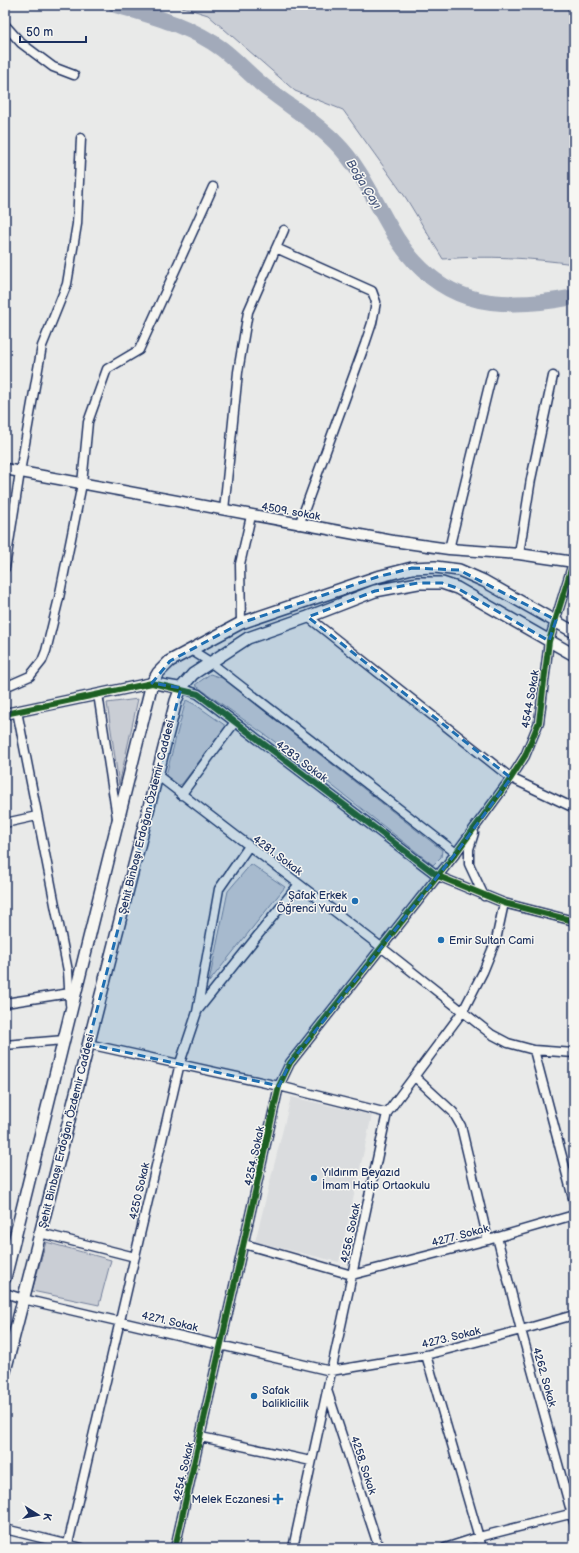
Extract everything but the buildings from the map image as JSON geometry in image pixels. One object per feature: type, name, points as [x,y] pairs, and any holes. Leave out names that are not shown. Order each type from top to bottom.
[{"type":"main road","points":[[5,1278],[152,683],[158,673],[170,661],[242,624],[377,577],[412,568],[435,567],[459,570],[484,581],[556,620],[574,632]]},
{"type":"main road","name":"Şehit Binbaşı Erdoğan Özdemir Caddesi","points":[[5,1371],[156,775],[180,688],[193,674],[248,638],[375,591],[418,583],[442,583],[457,588],[574,655]]},
{"type":"street","points":[[5,25],[21,43],[53,67],[74,75]]},
{"type":"street","points":[[5,568],[42,346],[67,284],[76,224],[81,138]]},
{"type":"street","points":[[5,687],[30,676],[44,656],[59,598],[82,484],[88,422],[107,369],[139,350],[213,187]]},
{"type":"street","points":[[224,510],[238,372],[248,312],[284,230]]},
{"type":"street","points":[[276,248],[372,291],[376,302],[368,337],[299,525]]},
{"type":"street","points":[[449,549],[492,373]]},
{"type":"street","points":[[520,554],[531,479],[553,376]]},
{"type":"street","name":"4509. sokak","points":[[5,469],[250,516],[392,541],[449,549],[520,554],[574,561]]},
{"type":"street","points":[[242,624],[240,564],[250,516]]},
{"type":"street","name":"4544 Sokak","points":[[476,826],[525,756],[539,722],[549,641],[574,561]]},
{"type":"street","points":[[308,617],[511,778],[574,808]]},
{"type":"street","points":[[191,650],[210,662],[456,854]]},
{"type":"street","name":"4283. Sokak","points":[[5,714],[152,683],[180,688],[198,694],[438,876],[504,903],[574,921]]},
{"type":"street","points":[[98,694],[118,823]]},
{"type":"street","points":[[17,711],[68,971],[70,1014]]},
{"type":"street","points":[[181,795],[235,722]]},
{"type":"street","name":"4281. Sokak","points":[[156,775],[381,947],[491,1034],[508,1043],[534,1050],[574,1053]]},
{"type":"street","points":[[5,823],[37,816]]},
{"type":"street","points":[[476,826],[470,849],[469,864],[484,896]]},
{"type":"street","name":"4254. Sokak","points":[[175,1548],[279,1086],[290,1063],[456,854],[476,826]]},
{"type":"street","name":"4250 Sokak","points":[[67,1546],[180,1063],[197,1012],[219,890],[249,846]]},
{"type":"street","points":[[197,1012],[299,884]]},
{"type":"street","name":"4256. Sokak","points":[[293,1548],[387,1113],[415,1077],[462,1011],[483,972],[496,940],[504,903]]},
{"type":"street","points":[[5,1003],[70,993]]},
{"type":"street","points":[[5,1045],[64,1040]]},
{"type":"street","points":[[88,1044],[180,1063],[387,1113]]},
{"type":"street","points":[[534,1050],[574,1202]]},
{"type":"street","points":[[415,1077],[453,1112],[461,1126],[488,1240]]},
{"type":"street","name":"4277. Sokak","points":[[352,1275],[488,1240],[574,1215]]},
{"type":"street","points":[[40,1233],[135,1257]]},
{"type":"street","name":"4262. Sokak","points":[[497,1237],[521,1330],[573,1516]]},
{"type":"street","points":[[244,1244],[352,1275]]},
{"type":"street","name":"4271. Sokak","points":[[5,1293],[23,1299],[331,1371]]},
{"type":"street","name":"4273. Sokak","points":[[331,1371],[426,1355],[574,1315]]},
{"type":"street","points":[[426,1355],[482,1548]]},
{"type":"street","name":"4258. Sokak","points":[[327,1389],[379,1548]]},
{"type":"street","points":[[201,1437],[312,1461]]},
{"type":"street","points":[[445,1548],[480,1537],[573,1516]]},
{"type":"street","points":[[5,1529],[67,1546],[82,1548]]},
{"type":"highlighted area","points":[[412,568],[459,570],[556,620],[549,641],[457,588],[442,583],[418,583],[375,591],[308,617],[511,778],[456,853],[290,1063],[279,1086],[88,1044],[181,688],[152,683],[170,661],[241,623],[377,577]]},
{"type":"shaded area","points":[[176,5],[567,5],[574,39],[574,264],[508,258],[476,257],[443,259],[406,198],[343,110],[295,91],[208,15]]},
{"type":"shaded area","points":[[210,674],[222,678],[442,850],[441,857],[433,865],[292,754],[195,685]]},
{"type":"shaded area","points":[[138,699],[119,785],[107,703]]},
{"type":"shaded area","points":[[186,700],[196,705],[226,726],[182,784],[177,786],[167,780],[166,775]]},
{"type":"shaded area","points":[[251,864],[285,887],[209,982],[228,891]]},
{"type":"shaded area","name":"Yıldırım Beyazıd İmam Hatip Ortaokulu","points":[[291,1097],[372,1115],[339,1262],[255,1242]]},
{"type":"shaded area","points":[[46,1242],[111,1260],[99,1305],[32,1291]]},
{"type":"waterway","name":"Boğa Çayı","points":[[116,5],[171,22],[210,41],[228,54],[263,86],[321,129],[345,152],[359,172],[390,227],[407,253],[426,273],[446,287],[468,297],[492,302],[517,304],[545,302],[574,297]]},
{"type":"cycle path","points":[[175,1548],[279,1086],[290,1063],[456,853],[511,778],[525,756],[539,722],[549,641],[574,560]]},
{"type":"cycle path","points":[[5,714],[152,683],[198,694],[438,876],[504,903],[574,921]]},
{"type":"place","name":"Şafak Erkek Öğrenci Yurdu","points":[[355,901]]},
{"type":"place","name":"Emir Sultan Cami","points":[[441,940]]},
{"type":"place","name":"Yıldırım Beyazıd İmam Hatip Ortaokulu","points":[[314,1178]]},
{"type":"place","name":"Safak baliklicilik","points":[[254,1396]]},
{"type":"place","name":"Melek Eczanesi","points":[[278,1499]]}]
